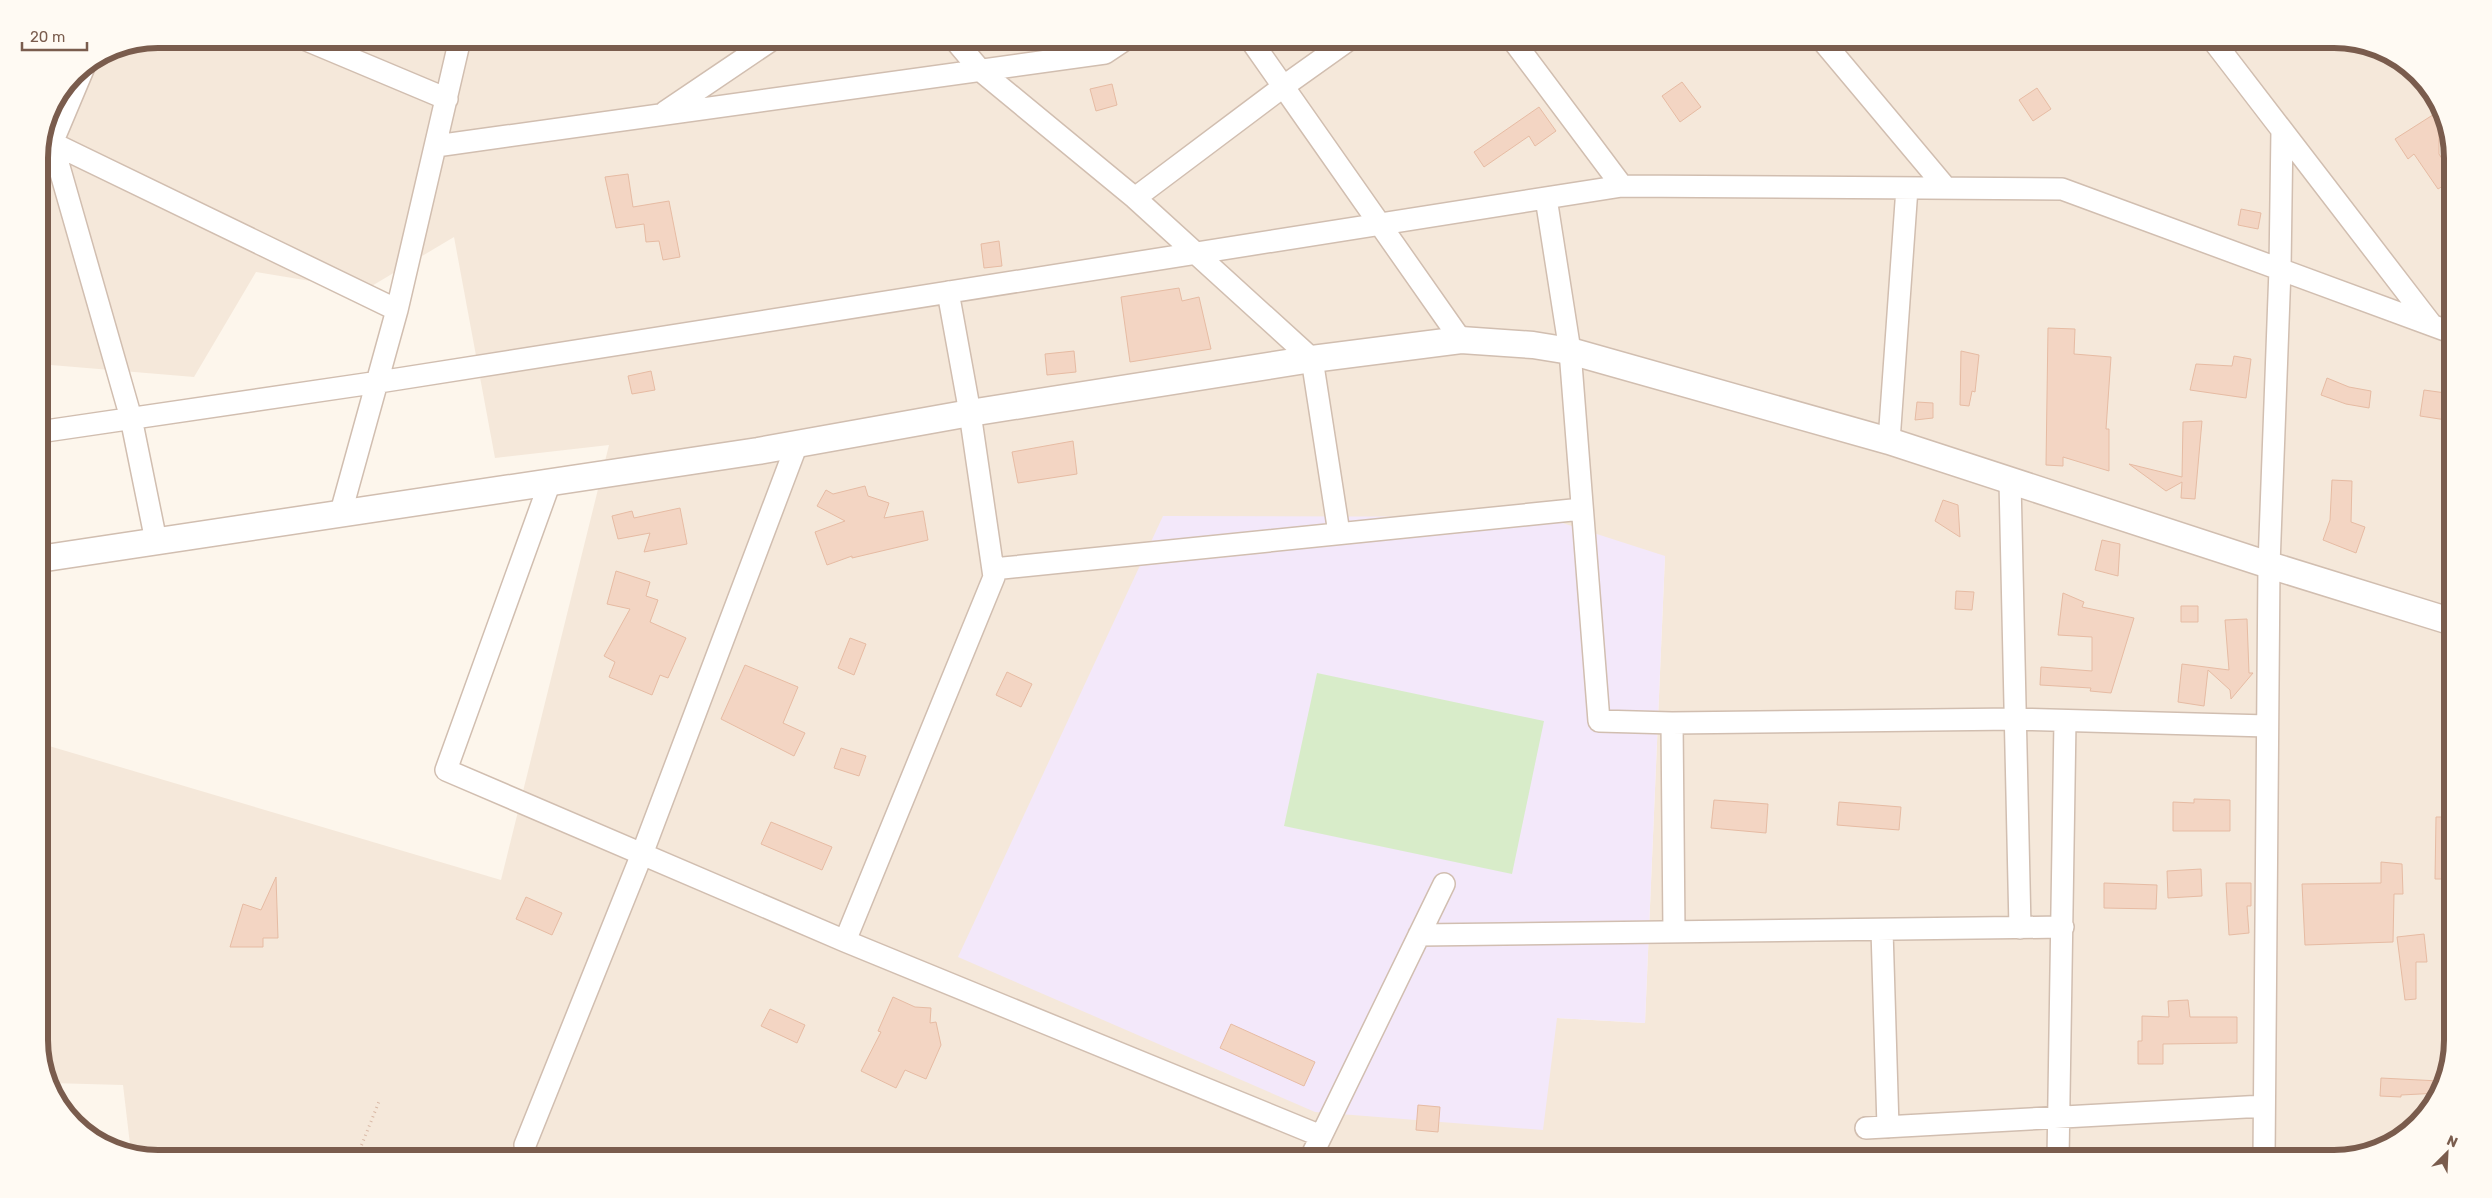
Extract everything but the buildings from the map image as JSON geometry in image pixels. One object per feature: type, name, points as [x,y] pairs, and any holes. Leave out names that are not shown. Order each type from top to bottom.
[{"type":"street","points":[[325,48],[447,99]]},
{"type":"street","points":[[341,512],[398,310],[458,48]]},
{"type":"street","points":[[661,115],[760,48]]},
{"type":"street","points":[[962,48],[981,71],[1135,198],[1312,359],[1339,533]]},
{"type":"street","points":[[436,146],[981,71],[1105,52],[1111,48]]},
{"type":"street","points":[[1257,48],[1461,340]]},
{"type":"street","points":[[1135,198],[1337,48]]},
{"type":"street","points":[[1519,48],[1622,186]]},
{"type":"street","points":[[1829,48],[1946,188]]},
{"type":"street","points":[[2219,48],[2431,324]]},
{"type":"street","points":[[50,133],[74,86]]},
{"type":"street","points":[[2264,1150],[2269,565],[2280,269],[2282,130]]},
{"type":"street","points":[[49,141],[398,310]]},
{"type":"street","points":[[49,146],[132,418],[156,541]]},
{"type":"street","points":[[48,431],[379,382],[1622,186],[2062,189],[2444,329]]},
{"type":"street","points":[[1889,441],[1907,188]]},
{"type":"street","points":[[1546,198],[1570,351],[1598,721],[1672,723],[2016,719],[2267,726]]},
{"type":"street","points":[[845,941],[994,577],[970,413],[948,292]]},
{"type":"street","points":[[48,558],[797,444],[970,413],[1312,359],[1461,340],[1533,345],[1570,351],[1889,441],[2269,565],[2444,619]]},
{"type":"street","points":[[525,1145],[642,854],[797,444]]},
{"type":"street","points":[[2010,481],[2020,928]]},
{"type":"street","points":[[550,482],[446,770],[845,941],[1321,1136]]},
{"type":"street","points":[[993,568],[1582,509]]},
{"type":"street","points":[[2058,1150],[2065,721]]},
{"type":"street","points":[[1672,723],[1674,932]]},
{"type":"street","points":[[1314,1150],[1444,884]]},
{"type":"street","points":[[1419,935],[2063,927]]},
{"type":"street","points":[[1882,930],[1888,1127]]},
{"type":"street","points":[[1866,1128],[2264,1106]]},
{"type":"path","points":[[360,1150],[380,1099]]},
{"type":"shaded area","points":[[143,48],[2341,48],[2370,53],[2395,66],[2417,85],[2426,97],[2439,122],[2444,151],[2444,1055],[2439,1076],[2426,1101],[2407,1123],[2383,1139],[2370,1145],[2349,1150],[143,1150],[130,1147],[123,1085],[56,1083],[50,1062],[48,1047],[48,746],[501,880],[609,445],[495,458],[454,237],[365,290],[256,272],[194,377],[48,365],[48,151],[51,129],[66,97],[85,75],[103,62],[122,53]],"holes":[[[1665,556],[1645,1023],[1557,1018]]]},
{"type":"shaded area","points":[[1163,516],[1544,517],[1665,556],[1645,1023],[1557,1018],[1543,1130],[1315,1112],[958,957]]},
{"type":"green space","points":[[1317,673],[1544,721],[1512,874],[1284,826]]}]
